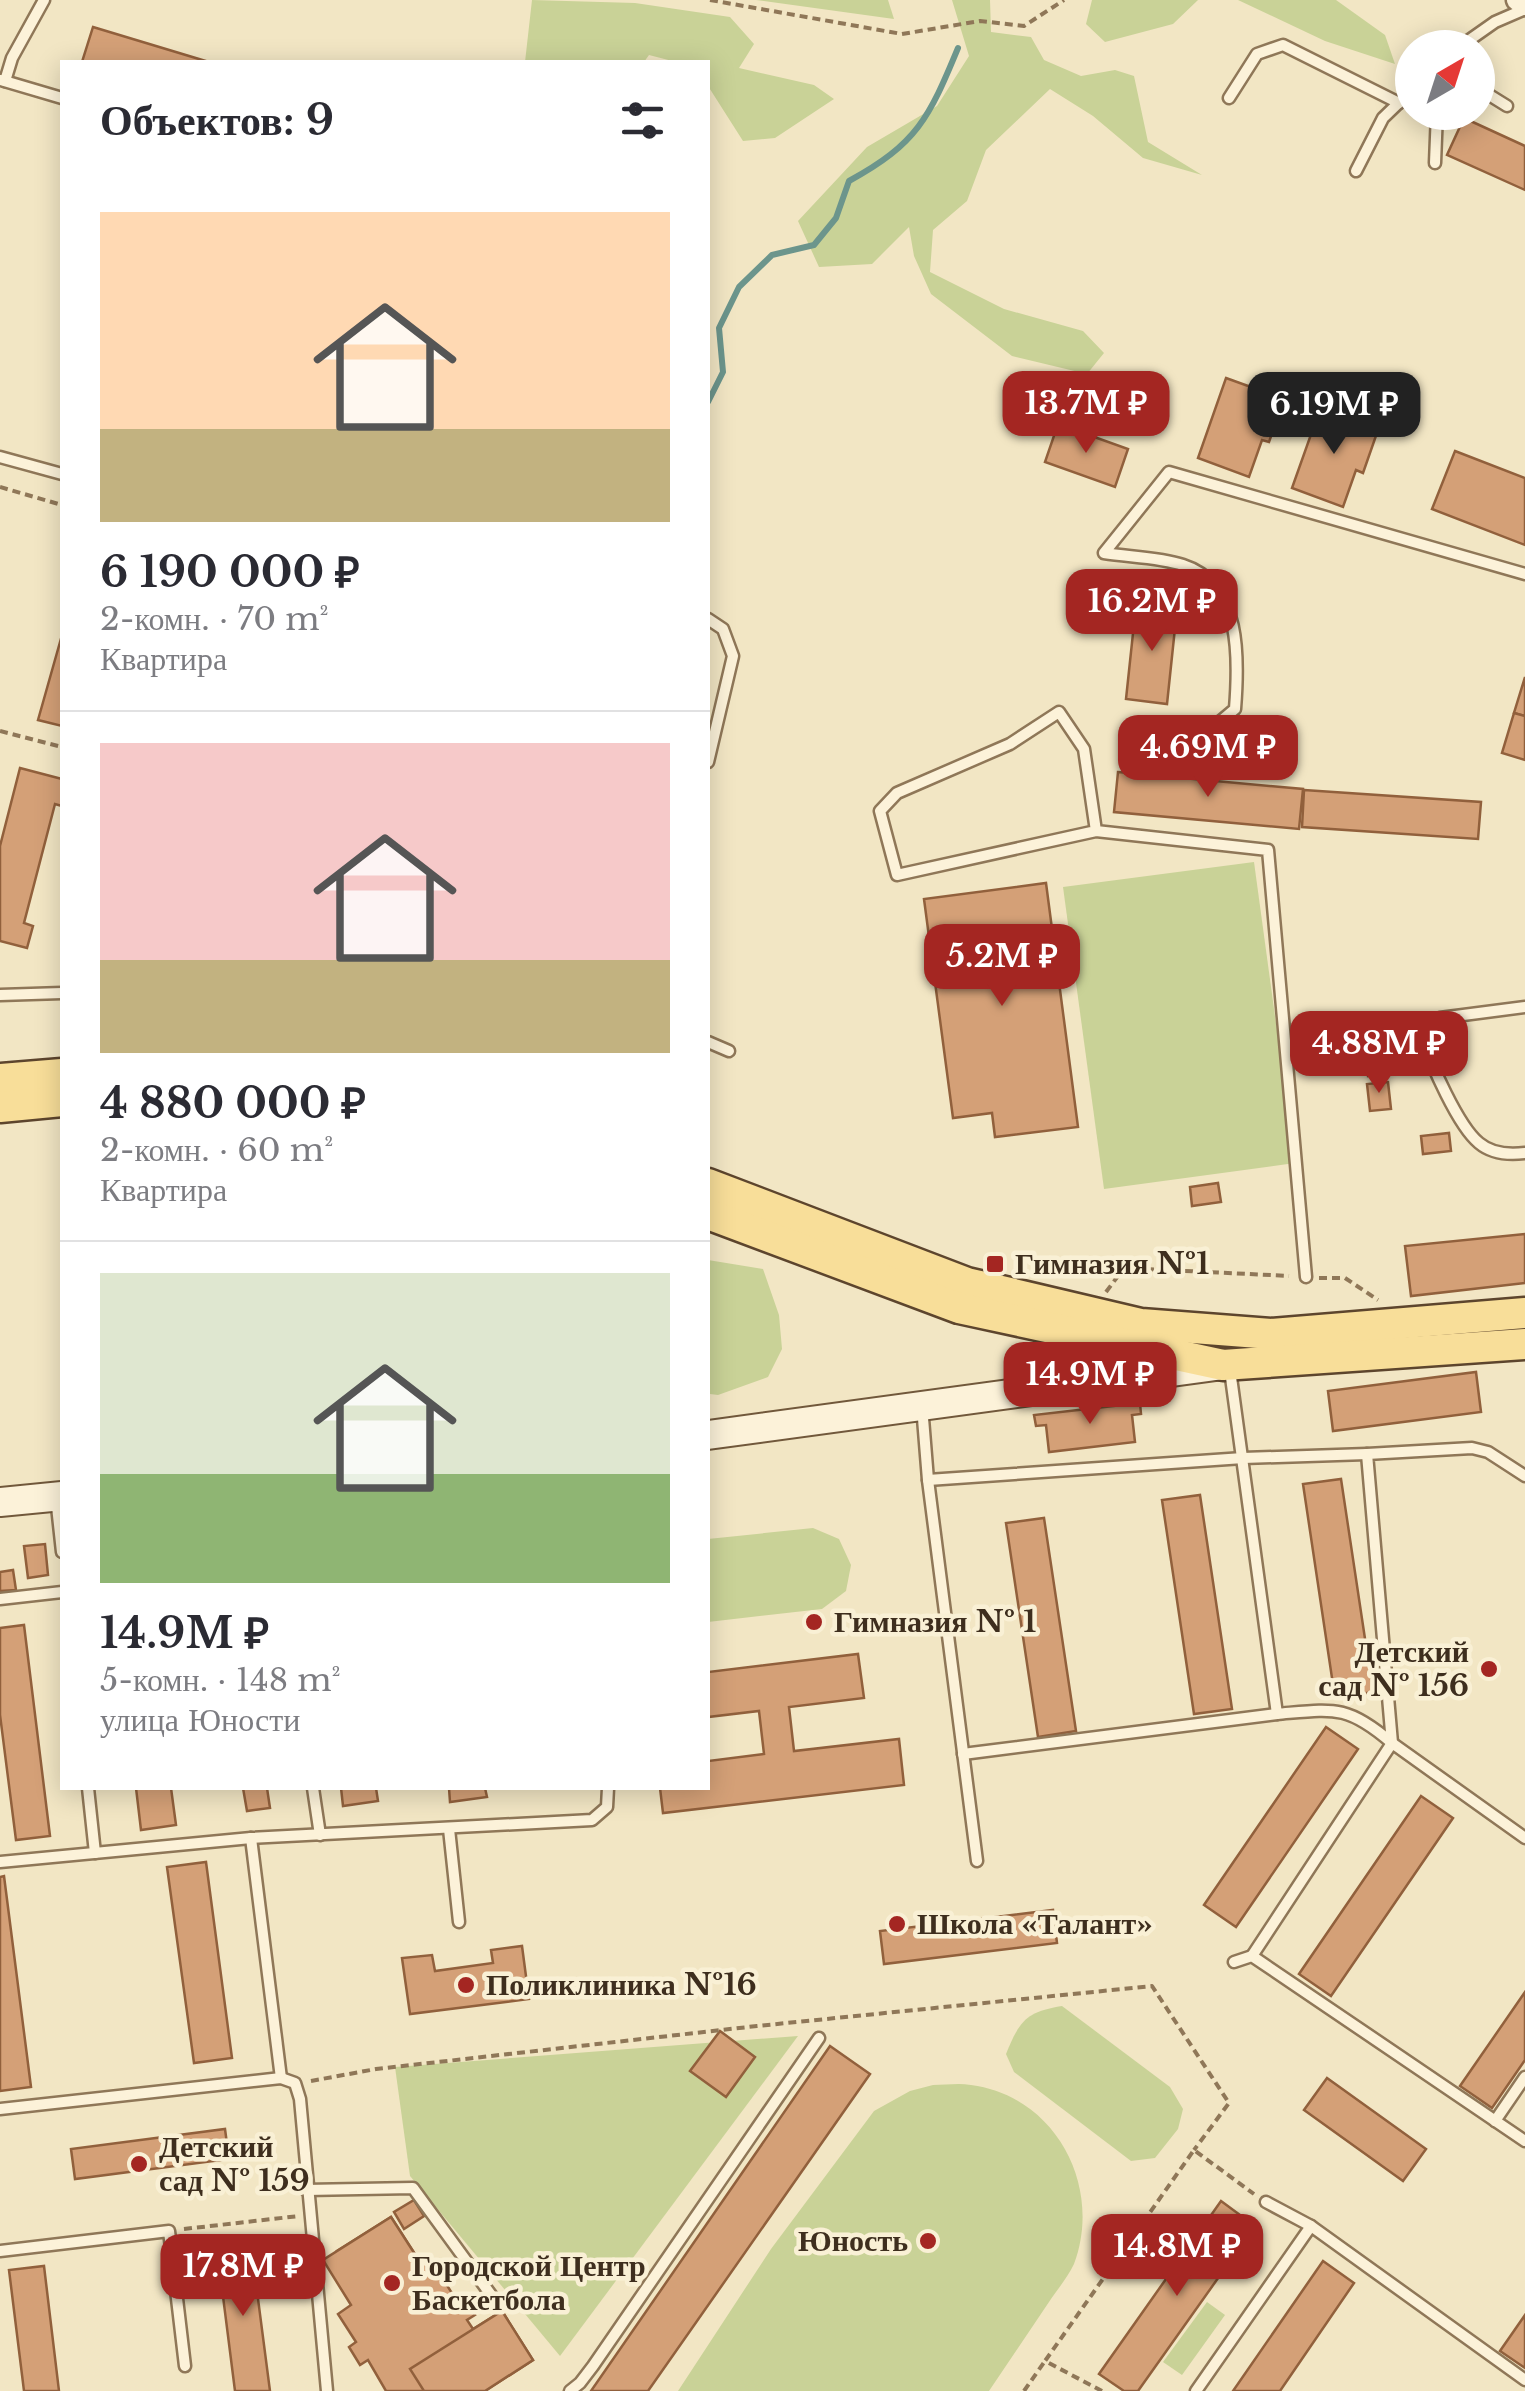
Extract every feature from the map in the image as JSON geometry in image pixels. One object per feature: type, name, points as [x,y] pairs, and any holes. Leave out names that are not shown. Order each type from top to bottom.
[{"type":"main road","points":[[0,1079],[60,1074]]},
{"type":"main road","points":[[0,1107],[60,1101]]},
{"type":"main road","points":[[710,1185],[967,1283],[1141,1324],[1272,1334],[1525,1313]]},
{"type":"main road","points":[[710,1215],[959,1308],[1226,1365],[1525,1344]]},
{"type":"street","points":[[1517,0],[1525,7]]},
{"type":"street","points":[[710,1434],[1226,1365]]},
{"type":"street","points":[[0,1502],[59,1496]]},
{"type":"lane","points":[[44,0],[2,80],[60,97]]},
{"type":"lane","points":[[1484,30],[1525,7]]},
{"type":"lane","points":[[1229,98],[1258,54],[1283,45],[1395,101]]},
{"type":"lane","points":[[1495,99],[1507,106]]},
{"type":"lane","points":[[1356,171],[1383,118],[1395,107]]},
{"type":"lane","points":[[1435,163],[1436,130]]},
{"type":"lane","points":[[0,457],[60,473]]},
{"type":"lane","points":[[1164,740],[1210,730],[1234,709],[1238,669],[1231,612],[1209,579],[1184,565],[1104,552],[1169,472],[1525,574]]},
{"type":"lane","points":[[710,620],[723,629],[733,656],[710,754]]},
{"type":"lane","points":[[1096,831],[1084,749],[1059,712],[1010,744],[897,794],[880,811],[898,875],[1096,831],[1268,850],[1306,1277]]},
{"type":"lane","points":[[0,995],[60,992]]},
{"type":"lane","points":[[1525,1007],[1440,1018],[1428,1026],[1422,1037],[1434,1073],[1477,1142],[1492,1151],[1525,1153]]},
{"type":"lane","points":[[710,1043],[729,1051]]},
{"type":"lane","points":[[1226,1365],[1243,1458],[1277,1714]]},
{"type":"lane","points":[[922,1405],[928,1480],[977,1861]]},
{"type":"lane","points":[[928,1480],[1243,1458],[1472,1448],[1488,1452],[1525,1476]]},
{"type":"lane","points":[[1234,1962],[1252,1956],[1392,1743],[1367,1454]]},
{"type":"lane","points":[[0,1599],[60,1592]]},
{"type":"lane","points":[[963,1754],[1334,1709],[1366,1720],[1525,1838]]},
{"type":"lane","points":[[88,1790],[94,1853]]},
{"type":"lane","points":[[313,1790],[320,1835]]},
{"type":"lane","points":[[0,1862],[251,1838],[592,1820],[607,1806],[608,1790]]},
{"type":"lane","points":[[450,1829],[459,1922]]},
{"type":"lane","points":[[251,1838],[281,2078]]},
{"type":"lane","points":[[1252,1956],[1525,2141]]},
{"type":"lane","points":[[570,2391],[593,2366],[819,2038]]},
{"type":"lane","points":[[1495,2120],[1525,2077]]},
{"type":"lane","points":[[0,2109],[281,2078],[296,2084],[327,2391]]},
{"type":"lane","points":[[306,2190],[414,2188],[494,2299]]},
{"type":"lane","points":[[1266,2202],[1311,2226],[1525,2380]]},
{"type":"lane","points":[[1196,2391],[1311,2226]]},
{"type":"lane","points":[[0,2250],[169,2231],[185,2366]]},
{"type":"path","points":[[710,0],[902,34],[980,21],[1024,26],[1064,0]]},
{"type":"path","points":[[0,487],[60,504]]},
{"type":"path","points":[[0,731],[60,746]]},
{"type":"path","points":[[1024,2391],[1194,2150],[1266,2202]]},
{"type":"path","points":[[169,2231],[309,2215]]},
{"type":"path","points":[[1045,2361],[1102,2391]]},
{"type":"green space","points":[[532,0],[635,3],[730,17],[754,44],[739,68],[814,85],[834,99],[775,138],[743,141],[710,89],[710,60],[668,60],[649,55],[645,60],[525,60]]},
{"type":"green space","points":[[756,0],[888,0],[894,19]]},
{"type":"green space","points":[[952,0],[990,0],[991,32],[1031,37],[1044,60],[1081,76],[1115,70],[1134,76],[1148,142],[1202,175],[1143,158],[1093,116],[1050,89],[986,150],[967,201],[933,230],[930,272],[1004,309],[1083,331],[1104,353],[1087,374],[1012,356],[931,294],[914,256],[909,227],[872,264],[819,267],[798,221],[867,147],[937,106],[969,56]]},
{"type":"green space","points":[[1092,0],[1198,0],[1173,24],[1105,42],[1086,24]]},
{"type":"green space","points":[[1238,0],[1336,0],[1385,35],[1395,64],[1325,41]]},
{"type":"green space","points":[[1254,862],[1295,1163],[1104,1189],[1063,887]]},
{"type":"green space","points":[[710,1260],[763,1269],[779,1315],[782,1349],[768,1377],[718,1395],[710,1394]]},
{"type":"green space","points":[[813,1528],[839,1539],[851,1565],[846,1591],[822,1609],[710,1622],[710,1539]]},
{"type":"green space","points":[[1062,2006],[1170,2087],[1183,2109],[1178,2129],[1155,2158],[1131,2161],[1014,2072],[1006,2054],[1020,2025],[1040,2011]]},
{"type":"green space","points":[[798,2036],[560,2356],[410,2176],[395,2067]]},
{"type":"green space","name":"Юность","points":[[933,2085],[971,2085],[1001,2093],[1027,2107],[1049,2126],[1077,2176],[1082,2205],[1081,2235],[1074,2264],[989,2391],[678,2391],[771,2249],[874,2111],[910,2091]]},
{"type":"green space","points":[[1207,2302],[1225,2315],[1182,2375],[1163,2362]]},
{"type":"building","points":[[93,27],[202,60],[83,60]]},
{"type":"building","points":[[1458,130],[1490,130],[1525,146],[1525,190],[1447,155]]},
{"type":"building","points":[[1226,378],[1284,399],[1269,442],[1262,440],[1249,477],[1198,458]]},
{"type":"building","points":[[1320,409],[1378,430],[1363,473],[1356,470],[1343,507],[1292,488]]},
{"type":"building","points":[[1058,424],[1128,449],[1115,487],[1045,462]]},
{"type":"building","points":[[1455,451],[1525,478],[1525,545],[1432,509]]},
{"type":"building","points":[[1136,605],[1177,609],[1167,704],[1126,699]]},
{"type":"building","points":[[60,642],[60,726],[38,720]]},
{"type":"building","points":[[1525,677],[1525,716],[1514,713]]},
{"type":"building","points":[[1514,713],[1525,716],[1525,760],[1502,753]]},
{"type":"building","points":[[20,768],[60,778],[60,805],[55,804],[24,923],[33,926],[27,948],[0,941],[0,846]]},
{"type":"building","points":[[1118,772],[1303,789],[1299,829],[1114,812]]},
{"type":"building","points":[[1304,790],[1481,802],[1478,839],[1302,827]]},
{"type":"building","points":[[1046,883],[1078,1127],[995,1137],[992,1113],[953,1118],[924,899]]},
{"type":"building","points":[[1383,1055],[1386,1072],[1368,1076],[1365,1058]]},
{"type":"building","points":[[1388,1082],[1391,1109],[1370,1111],[1367,1084]]},
{"type":"building","points":[[1449,1133],[1451,1151],[1423,1154],[1421,1136]]},
{"type":"building","points":[[1218,1183],[1221,1202],[1192,1206],[1190,1187]]},
{"type":"building","points":[[1525,1234],[1525,1283],[1411,1296],[1405,1246]]},
{"type":"building","points":[[1476,1372],[1481,1412],[1333,1431],[1328,1391]]},
{"type":"building","points":[[1140,1403],[1141,1414],[1132,1415],[1135,1442],[1049,1452],[1046,1425],[1036,1426],[1034,1415]]},
{"type":"building","points":[[1341,1479],[1373,1692],[1335,1698],[1303,1484]]},
{"type":"building","points":[[1200,1495],[1232,1709],[1194,1714],[1162,1500]]},
{"type":"building","points":[[1044,1518],[1076,1731],[1038,1737],[1006,1523]]},
{"type":"building","points":[[45,1544],[48,1575],[28,1578],[24,1546]]},
{"type":"building","points":[[13,1570],[16,1590],[0,1591],[0,1572]]},
{"type":"building","points":[[24,1625],[50,1836],[16,1840],[0,1715],[0,1628]]},
{"type":"building","points":[[858,1654],[864,1698],[789,1707],[794,1751],[899,1739],[904,1785],[663,1813],[660,1790],[710,1790],[710,1761],[764,1754],[759,1711],[710,1717],[710,1672]]},
{"type":"building","points":[[1326,1727],[1358,1749],[1236,1927],[1204,1905]]},
{"type":"building","points":[[136,1790],[171,1790],[176,1825],[141,1830]]},
{"type":"building","points":[[243,1790],[267,1790],[270,1808],[247,1811]]},
{"type":"building","points":[[341,1790],[376,1790],[378,1801],[343,1806]]},
{"type":"building","points":[[449,1790],[485,1790],[487,1797],[450,1802]]},
{"type":"building","points":[[1421,1796],[1453,1818],[1331,1996],[1299,1974]]},
{"type":"building","points":[[206,1862],[232,2058],[194,2063],[167,1867]]},
{"type":"building","points":[[4,1876],[31,2087],[0,2091],[0,1877]]},
{"type":"building","points":[[1053,1910],[1057,1943],[884,1964],[880,1931]]},
{"type":"building","name":"Поликлиника №16","points":[[522,1946],[529,1999],[410,2014],[402,1958],[432,1955],[435,1971],[493,1963],[491,1950]]},
{"type":"building","points":[[1525,1992],[1525,2060],[1492,2108],[1460,2086]]},
{"type":"building","points":[[720,2031],[755,2057],[726,2097],[690,2071]]},
{"type":"building","points":[[830,2046],[870,2074],[648,2391],[591,2391]]},
{"type":"building","points":[[1327,2078],[1426,2149],[1403,2181],[1304,2110]]},
{"type":"building","points":[[225,2129],[229,2159],[75,2179],[71,2149]]},
{"type":"building","points":[[414,2200],[424,2216],[404,2229],[394,2212]]},
{"type":"building","points":[[1221,2201],[1255,2226],[1138,2391],[1124,2391],[1099,2374]]},
{"type":"building","points":[[391,2217],[449,2307],[395,2341],[337,2251]]},
{"type":"building","name":"Городской Центр Баскетбола","points":[[391,2217],[420,2262],[429,2257],[462,2309],[468,2305],[475,2315],[467,2320],[473,2329],[502,2311],[533,2360],[485,2391],[386,2391],[368,2360],[360,2365],[349,2347],[356,2342],[338,2314],[351,2305],[323,2260]]},
{"type":"building","points":[[251,2245],[270,2391],[235,2391],[217,2249]]},
{"type":"building","points":[[1323,2261],[1354,2283],[1280,2391],[1233,2391]]},
{"type":"building","points":[[44,2266],[59,2391],[24,2391],[9,2270]]},
{"type":"building","points":[[502,2311],[533,2360],[485,2391],[424,2391],[410,2369]]},
{"type":"building","points":[[1525,2315],[1525,2368],[1500,2351]]},
{"type":"waterway","points":[[710,398],[723,372],[719,328],[739,287],[772,255],[814,245],[836,218],[849,181],[891,154],[918,127],[958,48]]},
{"type":"place","name":"Гимназия №1","points":[[995,1264]]},
{"type":"place","name":"Гимназия № 1","points":[[814,1622]]},
{"type":"place","name":"Детский сад № 156","points":[[1489,1669]]},
{"type":"place","name":"Школа «Талант»","points":[[897,1924]]},
{"type":"place","name":"Поликлиника №16","points":[[466,1985]]},
{"type":"place","name":"Детский сад № 159","points":[[139,2164]]},
{"type":"place","name":"Юность","points":[[928,2241]]},
{"type":"place","name":"Городской Центр Баскетбола","points":[[392,2283]]}]
